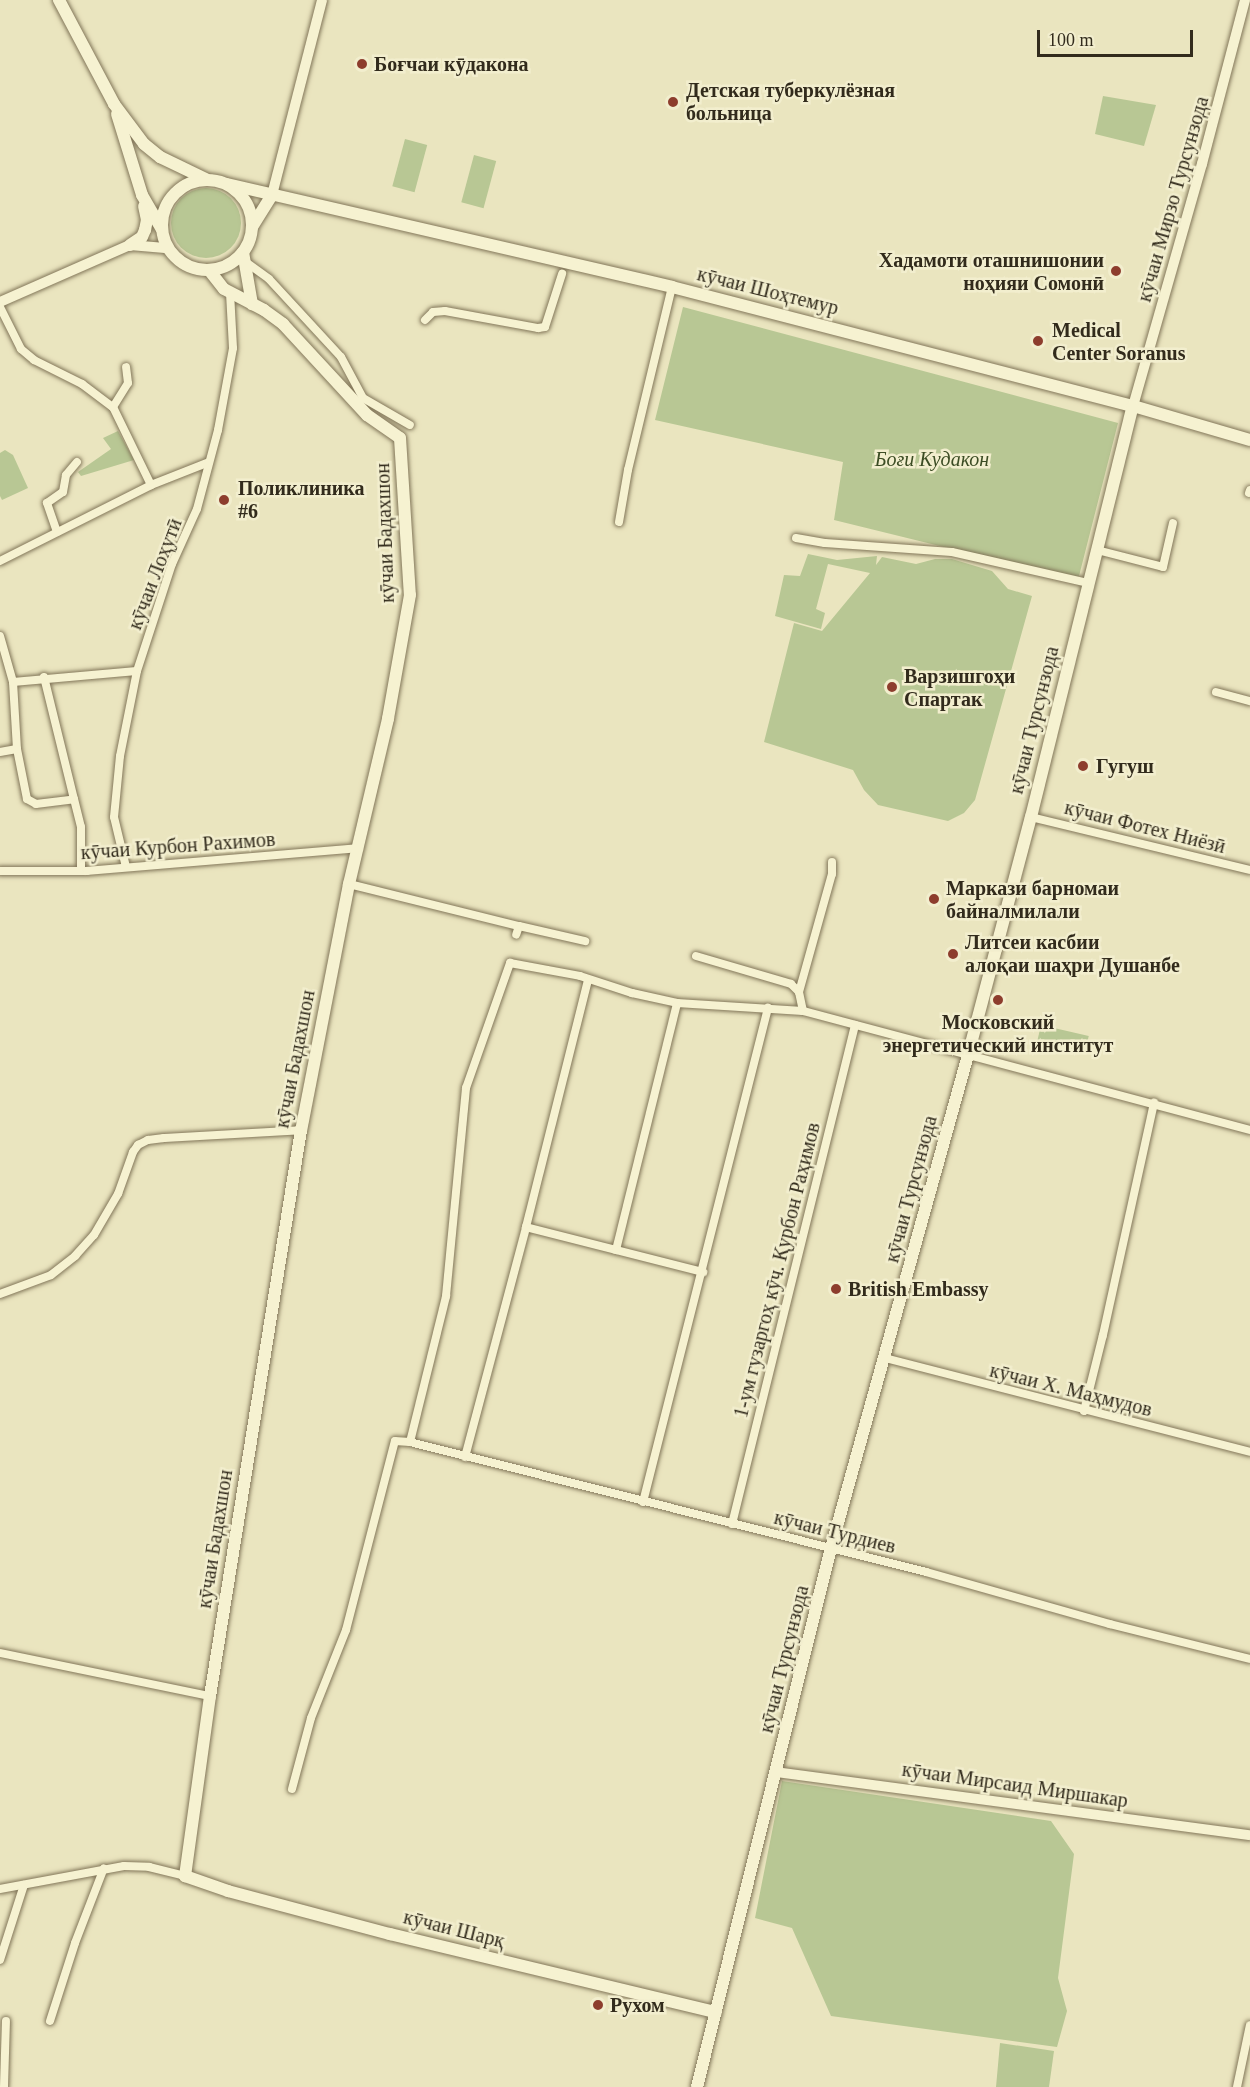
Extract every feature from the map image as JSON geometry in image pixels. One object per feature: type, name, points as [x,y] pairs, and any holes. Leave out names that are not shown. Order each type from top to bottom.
[{"type":"main road","points":[[59,0],[114,104],[144,144],[160,157],[206,180],[227,184],[246,202],[252,227]]},
{"type":"main road","points":[[114,104],[142,195],[147,220],[146,230],[142,237],[130,245]]},
{"type":"main road","points":[[162,229],[164,211],[173,195],[188,184],[206,180]]},
{"type":"main road","name":"кӯчаи Шоҳтемур","points":[[227,184],[672,287],[1133,406],[1250,440]]},
{"type":"main road","points":[[142,195],[162,229],[168,248],[185,264],[209,270],[228,265],[243,256]]},
{"type":"main road","points":[[252,304],[243,256],[252,227],[272,195]]},
{"type":"main road","points":[[209,270],[224,289],[252,304]]},
{"type":"main road","name":"кӯчаи Бадахшон","points":[[185,1876],[210,1696],[301,1130],[349,884],[388,719],[410,595],[400,438],[367,415],[296,336],[264,310],[252,304]]},
{"type":"main road","name":"кӯчаи Турсунзода","points":[[697,2087],[831,1548],[968,1055],[1031,817],[1133,406]]},
{"type":"main road","name":"кӯчаи Шарқ","points":[[185,1876],[228,1892],[379,1931],[716,2012]]},
{"type":"street","points":[[272,195],[322,0]]},
{"type":"street","name":"кӯчаи Мирзо Турсунзода","points":[[1133,406],[1193,197],[1245,0]]},
{"type":"street","points":[[0,302],[130,245],[168,248]]},
{"type":"street","points":[[243,256],[270,279],[340,357],[363,398],[410,425]]},
{"type":"street","points":[[425,320],[432,312],[445,311],[538,328],[545,327],[562,274]]},
{"type":"street","points":[[619,522],[628,470],[672,287]]},
{"type":"street","name":"кӯчаи Лоҳутӣ","points":[[126,867],[114,818],[120,756],[137,671],[172,564],[198,509],[233,348],[230,293]]},
{"type":"street","points":[[0,307],[21,349],[34,360],[82,384],[113,406],[151,485]]},
{"type":"street","points":[[113,406],[128,383],[126,367]]},
{"type":"street","points":[[57,532],[47,503],[63,492],[66,475],[76,462]]},
{"type":"street","points":[[0,561],[151,485],[209,462]]},
{"type":"street","points":[[1097,550],[1163,567],[1173,524]]},
{"type":"street","points":[[795,537],[825,543],[952,552],[1088,583]]},
{"type":"street","points":[[0,636],[13,682],[16,749],[20,772],[31,802],[36,804],[74,799]]},
{"type":"street","points":[[13,682],[137,671]]},
{"type":"street","points":[[44,678],[81,826],[81,871]]},
{"type":"street","points":[[1216,692],[1250,701]]},
{"type":"street","points":[[0,752],[16,749]]},
{"type":"street","name":"кӯчаи Фотех Ниёзӣ","points":[[1031,817],[1250,870]]},
{"type":"street","name":"кӯчаи Курбон Рахимов","points":[[0,871],[81,871],[359,848]]},
{"type":"street","points":[[803,1011],[799,992],[832,874],[832,862]]},
{"type":"street","points":[[349,884],[517,930],[585,941]]},
{"type":"street","points":[[696,956],[791,984],[799,992]]},
{"type":"street","points":[[292,1789],[321,1692],[346,1630],[395,1441],[410,1442],[446,1296],[465,1088],[510,963],[567,973],[676,1003],[803,1011],[1250,1130]]},
{"type":"street","points":[[465,1456],[588,980]]},
{"type":"street","points":[[616,1250],[676,1003]]},
{"type":"street","points":[[643,1502],[768,1008]]},
{"type":"street","name":"1-ум гузаргоҳ кӯч. Қурбон Раҳимов","points":[[732,1524],[855,1025]]},
{"type":"street","points":[[1084,1411],[1154,1103]]},
{"type":"street","points":[[0,1294],[51,1275],[75,1256],[94,1234],[118,1194],[133,1152],[138,1145],[148,1140],[164,1138],[301,1130]]},
{"type":"street","points":[[526,1227],[703,1272]]},
{"type":"street","name":"кӯчаи Х. Маҳмудов","points":[[885,1358],[1250,1452]]},
{"type":"street","name":"кӯчаи Турдиев","points":[[410,1442],[831,1548],[1110,1624],[1250,1659]]},
{"type":"street","points":[[0,1653],[210,1696]]},
{"type":"street","name":"кӯчаи Мирсаид Миршакар","points":[[776,1772],[1250,1835]]},
{"type":"street","points":[[0,1889],[104,1868],[149,1867],[185,1876]]},
{"type":"street","points":[[50,2021],[75,1943],[104,1868]]},
{"type":"street","points":[[0,1960],[24,1885]]},
{"type":"street","points":[[4,2087],[6,2020]]},
{"type":"street","points":[[1237,2087],[1250,2025]]},
{"type":"green space","points":[[1103,96],[1156,105],[1144,146],[1095,134]]},
{"type":"green space","points":[[405,139],[427,145],[415,192],[392,186]]},
{"type":"green space","points":[[474,155],[496,161],[484,208],[461,202]]},
{"type":"green space","points":[[206,188],[219,191],[231,198],[238,210],[241,223],[238,236],[231,248],[219,255],[206,258],[193,255],[181,248],[174,236],[171,223],[174,210],[181,198],[193,191]]},
{"type":"green space","name":"Боғи Кудакон","points":[[683,307],[1118,423],[1078,580],[834,520],[843,462],[655,420]]},
{"type":"green space","points":[[118,431],[134,460],[81,476],[78,472],[111,449],[103,438]]},
{"type":"green space","points":[[5,450],[13,455],[28,488],[2,500],[0,496],[0,453]]},
{"type":"green space","name":"Варзишгоҳи Спартак","points":[[808,554],[837,560],[877,556],[876,565],[882,557],[916,564],[935,559],[952,559],[992,571],[1008,589],[1032,596],[975,800],[964,813],[948,821],[878,805],[864,790],[853,770],[764,742],[794,623],[822,631],[870,573],[828,564],[816,609],[825,613],[821,629],[775,616],[784,575],[800,576]]},
{"type":"green space","points":[[1041,1025],[1089,1036],[1085,1053],[1037,1042]]},
{"type":"green space","points":[[782,1781],[1051,1821],[1074,1854],[1058,1978],[1067,2011],[1057,2047],[831,2016],[792,1928],[755,1918]]},
{"type":"green space","points":[[1000,2043],[1054,2051],[1049,2087],[996,2087]]},
{"type":"place","name":"Боғчаи кӯдакона","points":[[362,64]]},
{"type":"place","name":"Детская туберкулёзная больница","points":[[673,102]]},
{"type":"place","name":"Хадамоти оташнишонии ноҳияи Сомонӣ","points":[[1116,271]]},
{"type":"place","name":"Medical Center Soranus","points":[[1038,341]]},
{"type":"place","name":"Поликлиника #6","points":[[224,500]]},
{"type":"place","name":"Варзишгоҳи Спартак","points":[[892,687]]},
{"type":"place","name":"Гугуш","points":[[1083,766]]},
{"type":"place","name":"Маркази барномаи байналмилали","points":[[934,899]]},
{"type":"place","name":"Литсеи касбии алоқаи шаҳри Душанбе","points":[[953,954]]},
{"type":"place","name":"Московский энергетический институт","points":[[998,1000]]},
{"type":"place","name":"British Embassy","points":[[836,1289]]},
{"type":"place","name":"Рухом","points":[[598,2005]]}]
